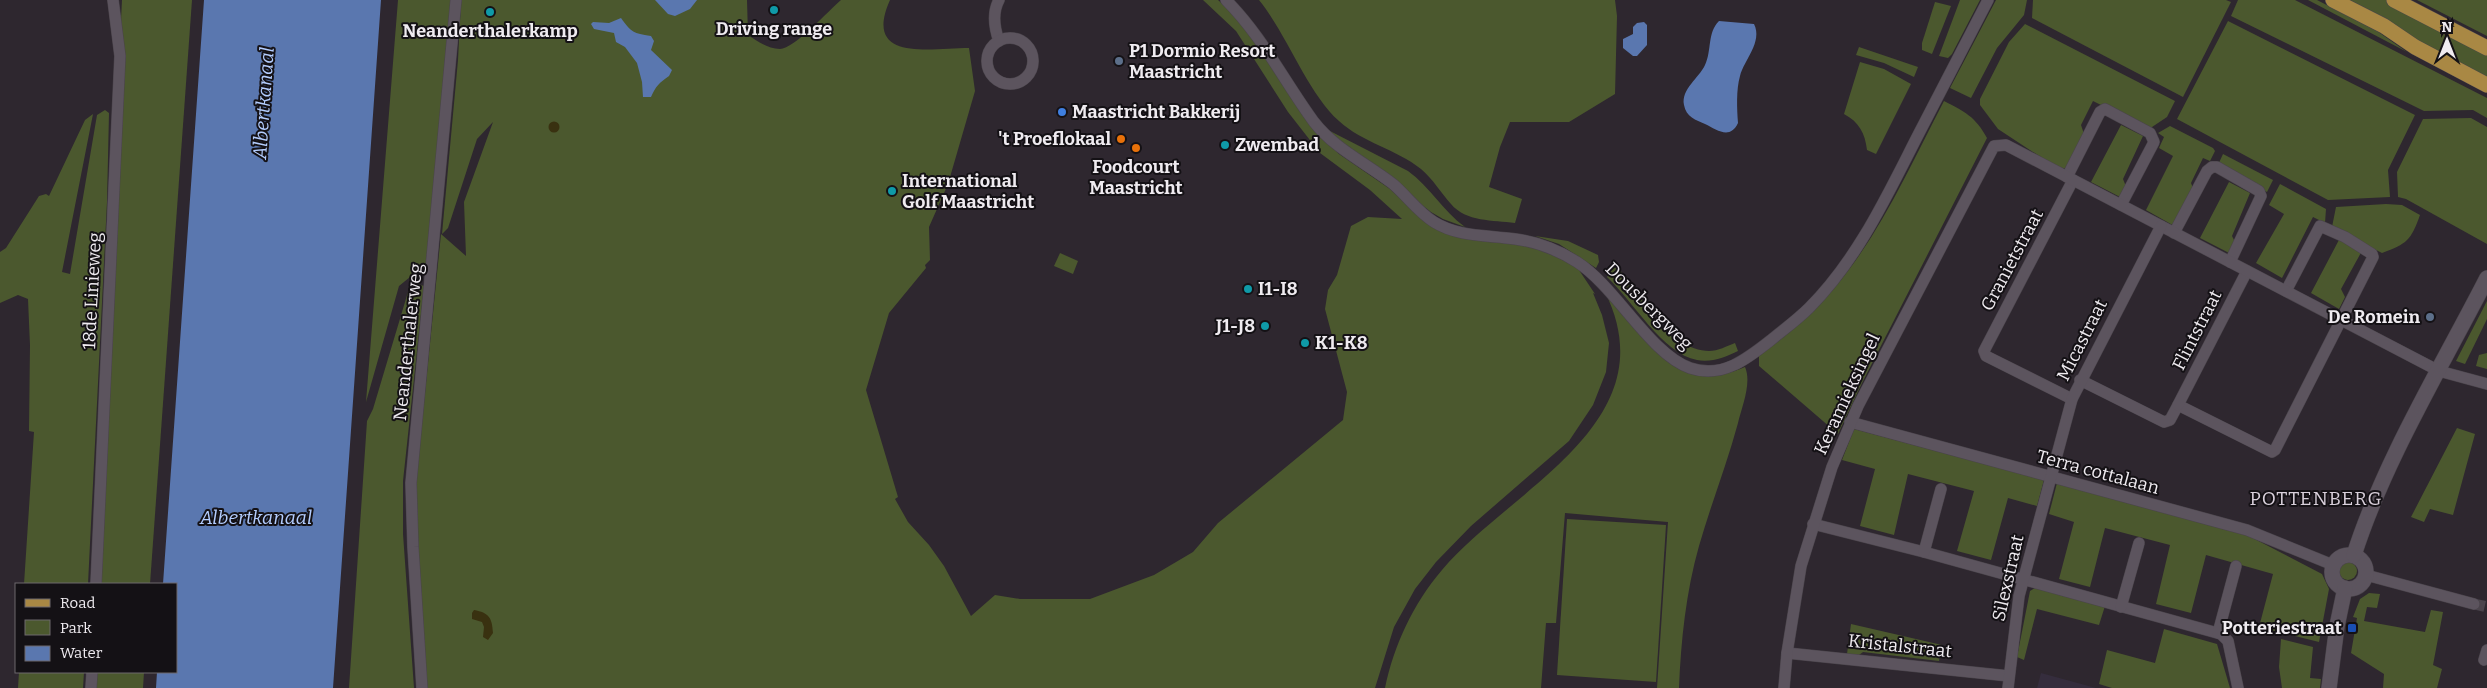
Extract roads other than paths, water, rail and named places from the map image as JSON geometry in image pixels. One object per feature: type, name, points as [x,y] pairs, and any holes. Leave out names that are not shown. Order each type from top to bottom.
[{"type":"main road","points":[[2333,0],[2384,26],[2415,47],[2487,85]]},
{"type":"main road","points":[[2394,0],[2487,48]]},
{"type":"street","name":"18de Linieweg","points":[[96,583],[120,56],[113,0]]},
{"type":"street","name":"Neanderthalerweg","points":[[422,688],[412,547],[411,483],[456,0]]},
{"type":"street","points":[[999,0],[995,15],[996,31],[999,40]]},
{"type":"street","name":"Dousbergweg","points":[[1226,0],[1252,28],[1316,125],[1345,152],[1401,191],[1424,215],[1439,225],[1464,234],[1527,241],[1567,256],[1603,282],[1637,324],[1673,358],[1688,367],[1711,371],[1732,367],[1750,358],[1810,307],[1840,272],[1874,220],[1988,0]]},
{"type":"street","points":[[1016,39],[1028,46],[1033,65],[1028,77],[1022,81],[1008,84],[1001,83],[990,74],[986,61],[988,54],[999,40],[1016,39]]},
{"type":"street","name":"Granietstraat","points":[[2072,399],[1986,356],[1984,351],[2070,179],[2100,112],[2105,109],[2150,133],[2154,142],[2121,205]]},
{"type":"street","name":"Keramieksingel","points":[[1784,688],[1787,652],[1799,575],[1812,524],[1850,422],[1990,149],[1994,146],[2006,145],[2070,179]]},
{"type":"street","points":[[2174,233],[2208,171],[2212,167],[2218,168],[2259,191],[2261,196],[2230,262]]},
{"type":"street","points":[[2070,179],[2439,371],[2487,384]]},
{"type":"street","name":"Micastraat","points":[[2051,477],[2072,399],[2080,380],[2161,226]]},
{"type":"street","points":[[2178,405],[2272,452],[2275,450],[2342,320],[2373,257],[2372,254],[2326,227],[2320,226],[2286,291]]},
{"type":"street","name":"Flintstraat","points":[[2080,380],[2164,422],[2170,420],[2247,271]]},
{"type":"street","points":[[2354,555],[2375,497],[2487,278]]},
{"type":"street","name":"Terra cottalaan","points":[[1850,422],[2246,530],[2333,565]]},
{"type":"street","name":"Silexstraat","points":[[2008,682],[2016,613],[2051,477]]},
{"type":"street","points":[[1924,552],[1940,489]]},
{"type":"street","points":[[1812,524],[1924,552],[2218,633],[2228,642],[2238,688]]},
{"type":"street","points":[[2121,607],[2138,543]]},
{"type":"street","points":[[2354,555],[2364,563],[2366,575],[2357,587],[2345,588],[2333,578],[2333,565],[2341,556],[2354,555]]},
{"type":"street","points":[[2218,633],[2236,566]]},
{"type":"street","points":[[2366,575],[2474,604]]},
{"type":"street","points":[[2329,688],[2337,626],[2345,588]]},
{"type":"street","name":"Kristalstraat","points":[[1787,652],[2008,682]]},
{"type":"street","points":[[91,688],[92,673]]},
{"type":"water","name":"Albertkanaal","points":[[204,0],[381,0],[333,688],[156,688],[157,673],[178,673],[178,583],[163,583]]},
{"type":"water","points":[[655,0],[697,0],[690,9],[675,16],[668,14]]},
{"type":"water","points":[[621,18],[633,32],[651,36],[654,41],[651,50],[672,70],[669,76],[656,87],[651,97],[643,97],[642,82],[637,63],[625,47],[616,42],[614,33],[594,29],[591,24],[593,22],[609,23]]},
{"type":"water","points":[[1719,21],[1754,24],[1756,31],[1755,44],[1742,70],[1739,81],[1737,100],[1738,123],[1735,128],[1727,132],[1719,131],[1692,118],[1684,105],[1685,94],[1705,65],[1711,36]]},
{"type":"water","points":[[1644,22],[1647,25],[1647,45],[1637,56],[1633,56],[1623,48],[1623,39],[1633,34],[1633,27],[1637,23]]},
{"type":"tunnel","points":[[2474,604],[2487,607]]},
{"type":"place","name":"Driving range","points":[[774,10]]},
{"type":"place","name":"Neanderthalerkamp","points":[[490,12]]},
{"type":"place","name":"P1 Dormio Resort Maastricht","points":[[1119,61]]},
{"type":"place","name":"Maastricht Bakkerij","points":[[1062,112]]},
{"type":"place","name":"'t Proeflokaal","points":[[1121,139]]},
{"type":"place","name":"Zwembad","points":[[1225,145]]},
{"type":"place","name":"Foodcourt Maastricht","points":[[1136,148]]},
{"type":"place","name":"International Golf Maastricht","points":[[892,191]]},
{"type":"place","name":"I1-I8","points":[[1248,289]]},
{"type":"place","name":"De Romein","points":[[2430,317]]},
{"type":"place","name":"J1-J8","points":[[1265,326]]},
{"type":"place","name":"K1-K8","points":[[1305,343]]},
{"type":"place","name":"Potteriestraat","points":[[2352,628]]},
{"type":"district","name":"POTTENBERG","points":[[2316,498]]}]
